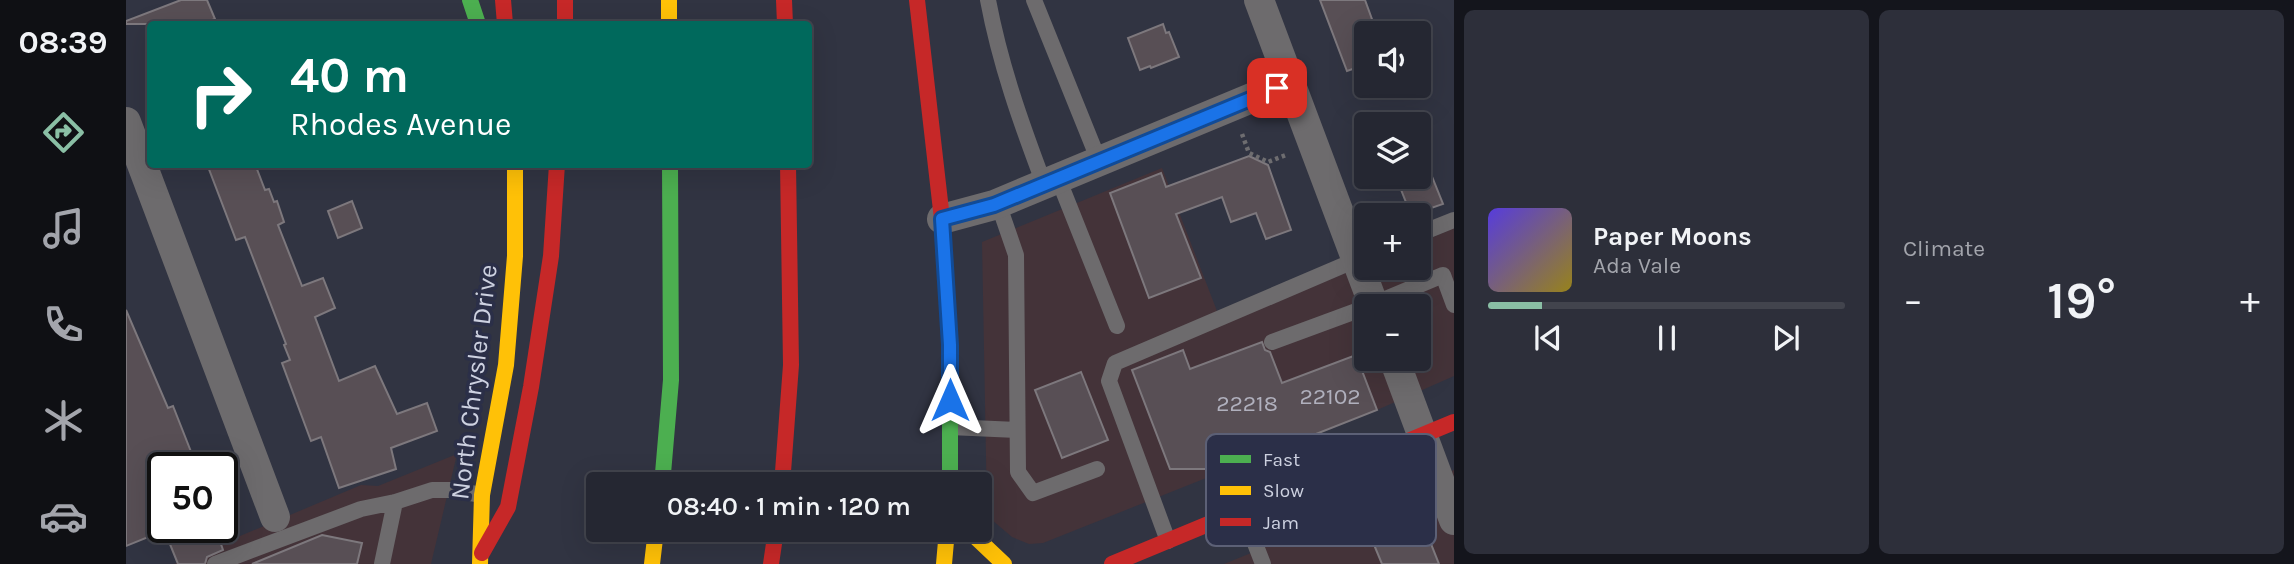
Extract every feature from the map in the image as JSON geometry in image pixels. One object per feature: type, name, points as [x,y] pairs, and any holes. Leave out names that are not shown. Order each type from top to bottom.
[{"type":"main road","points":[[470,0],[479,21]]},
{"type":"main road","points":[[503,0],[505,21]]},
{"type":"main road","points":[[565,0],[565,21]]},
{"type":"main road","points":[[669,0],[670,21]]},
{"type":"main road","points":[[784,0],[785,21]]},
{"type":"main road","points":[[917,0],[942,219],[950,345],[950,472]]},
{"type":"main road","name":"North Chrysler Drive","points":[[481,559],[482,495],[506,365],[515,256],[515,168]]},
{"type":"main road","points":[[481,559],[508,507],[551,256],[557,168]]},
{"type":"main road","points":[[663,472],[671,380],[670,168]]},
{"type":"main road","points":[[784,472],[791,353],[788,168]]},
{"type":"main road","points":[[1426,434],[1454,422]]},
{"type":"main road","points":[[1112,564],[1206,525]]},
{"type":"main road","points":[[652,564],[655,542]]},
{"type":"main road","points":[[771,564],[774,542]]},
{"type":"main road","points":[[944,564],[946,542]]},
{"type":"main road","points":[[981,542],[1004,564]]},
{"type":"street","points":[[481,21],[487,0]]},
{"type":"street","points":[[1259,0],[1354,238]]},
{"type":"street","points":[[942,219],[998,203],[1290,82]]},
{"type":"street","points":[[126,122],[275,517]]},
{"type":"street","points":[[1398,371],[1420,434]]},
{"type":"street","points":[[1436,474],[1454,520]]},
{"type":"lane","points":[[988,0],[994,34],[1018,118],[1051,181],[1117,326]]},
{"type":"lane","points":[[1034,0],[1099,161]]},
{"type":"lane","points":[[998,203],[1016,255],[1018,472],[1033,493],[1097,469]]},
{"type":"lane","points":[[1431,229],[1454,220]]},
{"type":"lane","points":[[1168,541],[1109,381],[1115,363],[1354,260]]},
{"type":"lane","points":[[1399,294],[1443,275],[1454,305]]},
{"type":"lane","points":[[1272,342],[1354,312]]},
{"type":"lane","points":[[950,427],[1017,430]]},
{"type":"lane","points":[[215,564],[360,509],[432,491],[453,490],[482,495]]},
{"type":"lane","points":[[382,564],[395,502]]},
{"type":"lane","points":[[1256,546],[1263,564]]},
{"type":"path","points":[[1238,124],[1249,153],[1268,162],[1287,154]]},
{"type":"shaded area","points":[[1162,168],[1222,324],[1354,269],[1354,280],[1431,280],[1431,238],[1454,228],[1454,376],[1317,434],[1206,434],[1206,478],[1043,543],[1029,544],[1012,537],[992,520],[992,472],[986,472],[982,242]]},
{"type":"shaded area","points":[[457,454],[431,564],[174,564],[224,543],[238,543],[238,537],[361,485],[378,486]]},
{"type":"shaded area","points":[[1454,470],[1454,564],[1224,564],[1268,546],[1436,546],[1436,477]]},
{"type":"building","points":[[181,0],[207,0],[215,19],[147,21],[147,24],[126,24],[126,21]]},
{"type":"building","points":[[1320,0],[1365,0],[1373,21],[1354,21],[1354,69],[1347,71]]},
{"type":"building","points":[[1163,24],[1179,57],[1140,70],[1128,38]]},
{"type":"building","points":[[1249,156],[1268,165],[1291,230],[1266,239],[1256,213],[1231,222],[1222,197],[1176,214],[1201,278],[1149,298],[1110,193],[1161,173],[1166,187]]},
{"type":"building","points":[[209,168],[257,168],[265,190],[269,189],[274,202],[277,201],[284,222],[278,225],[302,286],[323,278],[335,308],[315,317],[339,381],[375,366],[397,414],[427,403],[437,431],[391,448],[396,469],[339,488],[321,437],[311,441],[282,363],[290,360],[284,345],[286,344],[245,237],[236,240]]},
{"type":"building","points":[[1431,174],[1443,204],[1431,208],[1431,203],[1406,203],[1401,189],[1431,189]]},
{"type":"building","points":[[352,201],[362,228],[338,238],[328,211]]},
{"type":"building","points":[[126,310],[168,408],[173,406],[191,452],[147,452],[147,537],[126,546]]},
{"type":"building","points":[[1262,342],[1265,350],[1270,352],[1282,383],[1354,356],[1354,371],[1362,371],[1377,410],[1316,434],[1206,434],[1206,469],[1170,469],[1132,370],[1183,350],[1190,369]]},
{"type":"building","points":[[1081,372],[1108,440],[1062,458],[1035,390]]},
{"type":"building","points":[[322,535],[362,543],[357,564],[252,564]]},
{"type":"building","points":[[169,543],[221,543],[223,550],[207,557],[205,564],[178,564]]},
{"type":"building","points":[[1375,546],[1432,546],[1439,564],[1382,564]]},
{"type":"traffic: fast","points":[[470,0],[477,21]]},
{"type":"traffic: fast","points":[[663,472],[671,380],[670,168]]},
{"type":"traffic: fast","points":[[950,344],[950,472]]},
{"type":"traffic: slow","points":[[669,0],[669,21]]},
{"type":"traffic: slow","points":[[480,564],[482,495],[506,365],[515,256],[515,168]]},
{"type":"traffic: slow","points":[[652,564],[655,542]]},
{"type":"traffic: slow","points":[[944,564],[946,542]]},
{"type":"traffic: slow","points":[[981,542],[1004,564]]},
{"type":"traffic: jam","points":[[503,0],[505,21]]},
{"type":"traffic: jam","points":[[565,0],[565,21]]},
{"type":"traffic: jam","points":[[784,0],[785,21]]},
{"type":"traffic: jam","points":[[917,0],[942,219],[950,344]]},
{"type":"traffic: jam","points":[[482,553],[508,507],[531,387],[551,256],[557,168]]},
{"type":"traffic: jam","points":[[783,472],[791,365],[788,168]]},
{"type":"traffic: jam","points":[[1425,434],[1454,422]]},
{"type":"traffic: jam","points":[[1112,564],[1206,525]]},
{"type":"traffic: jam","points":[[771,564],[774,542]]},
{"type":"route","points":[[950,400],[950,345],[942,219],[994,205],[1277,88]]}]
